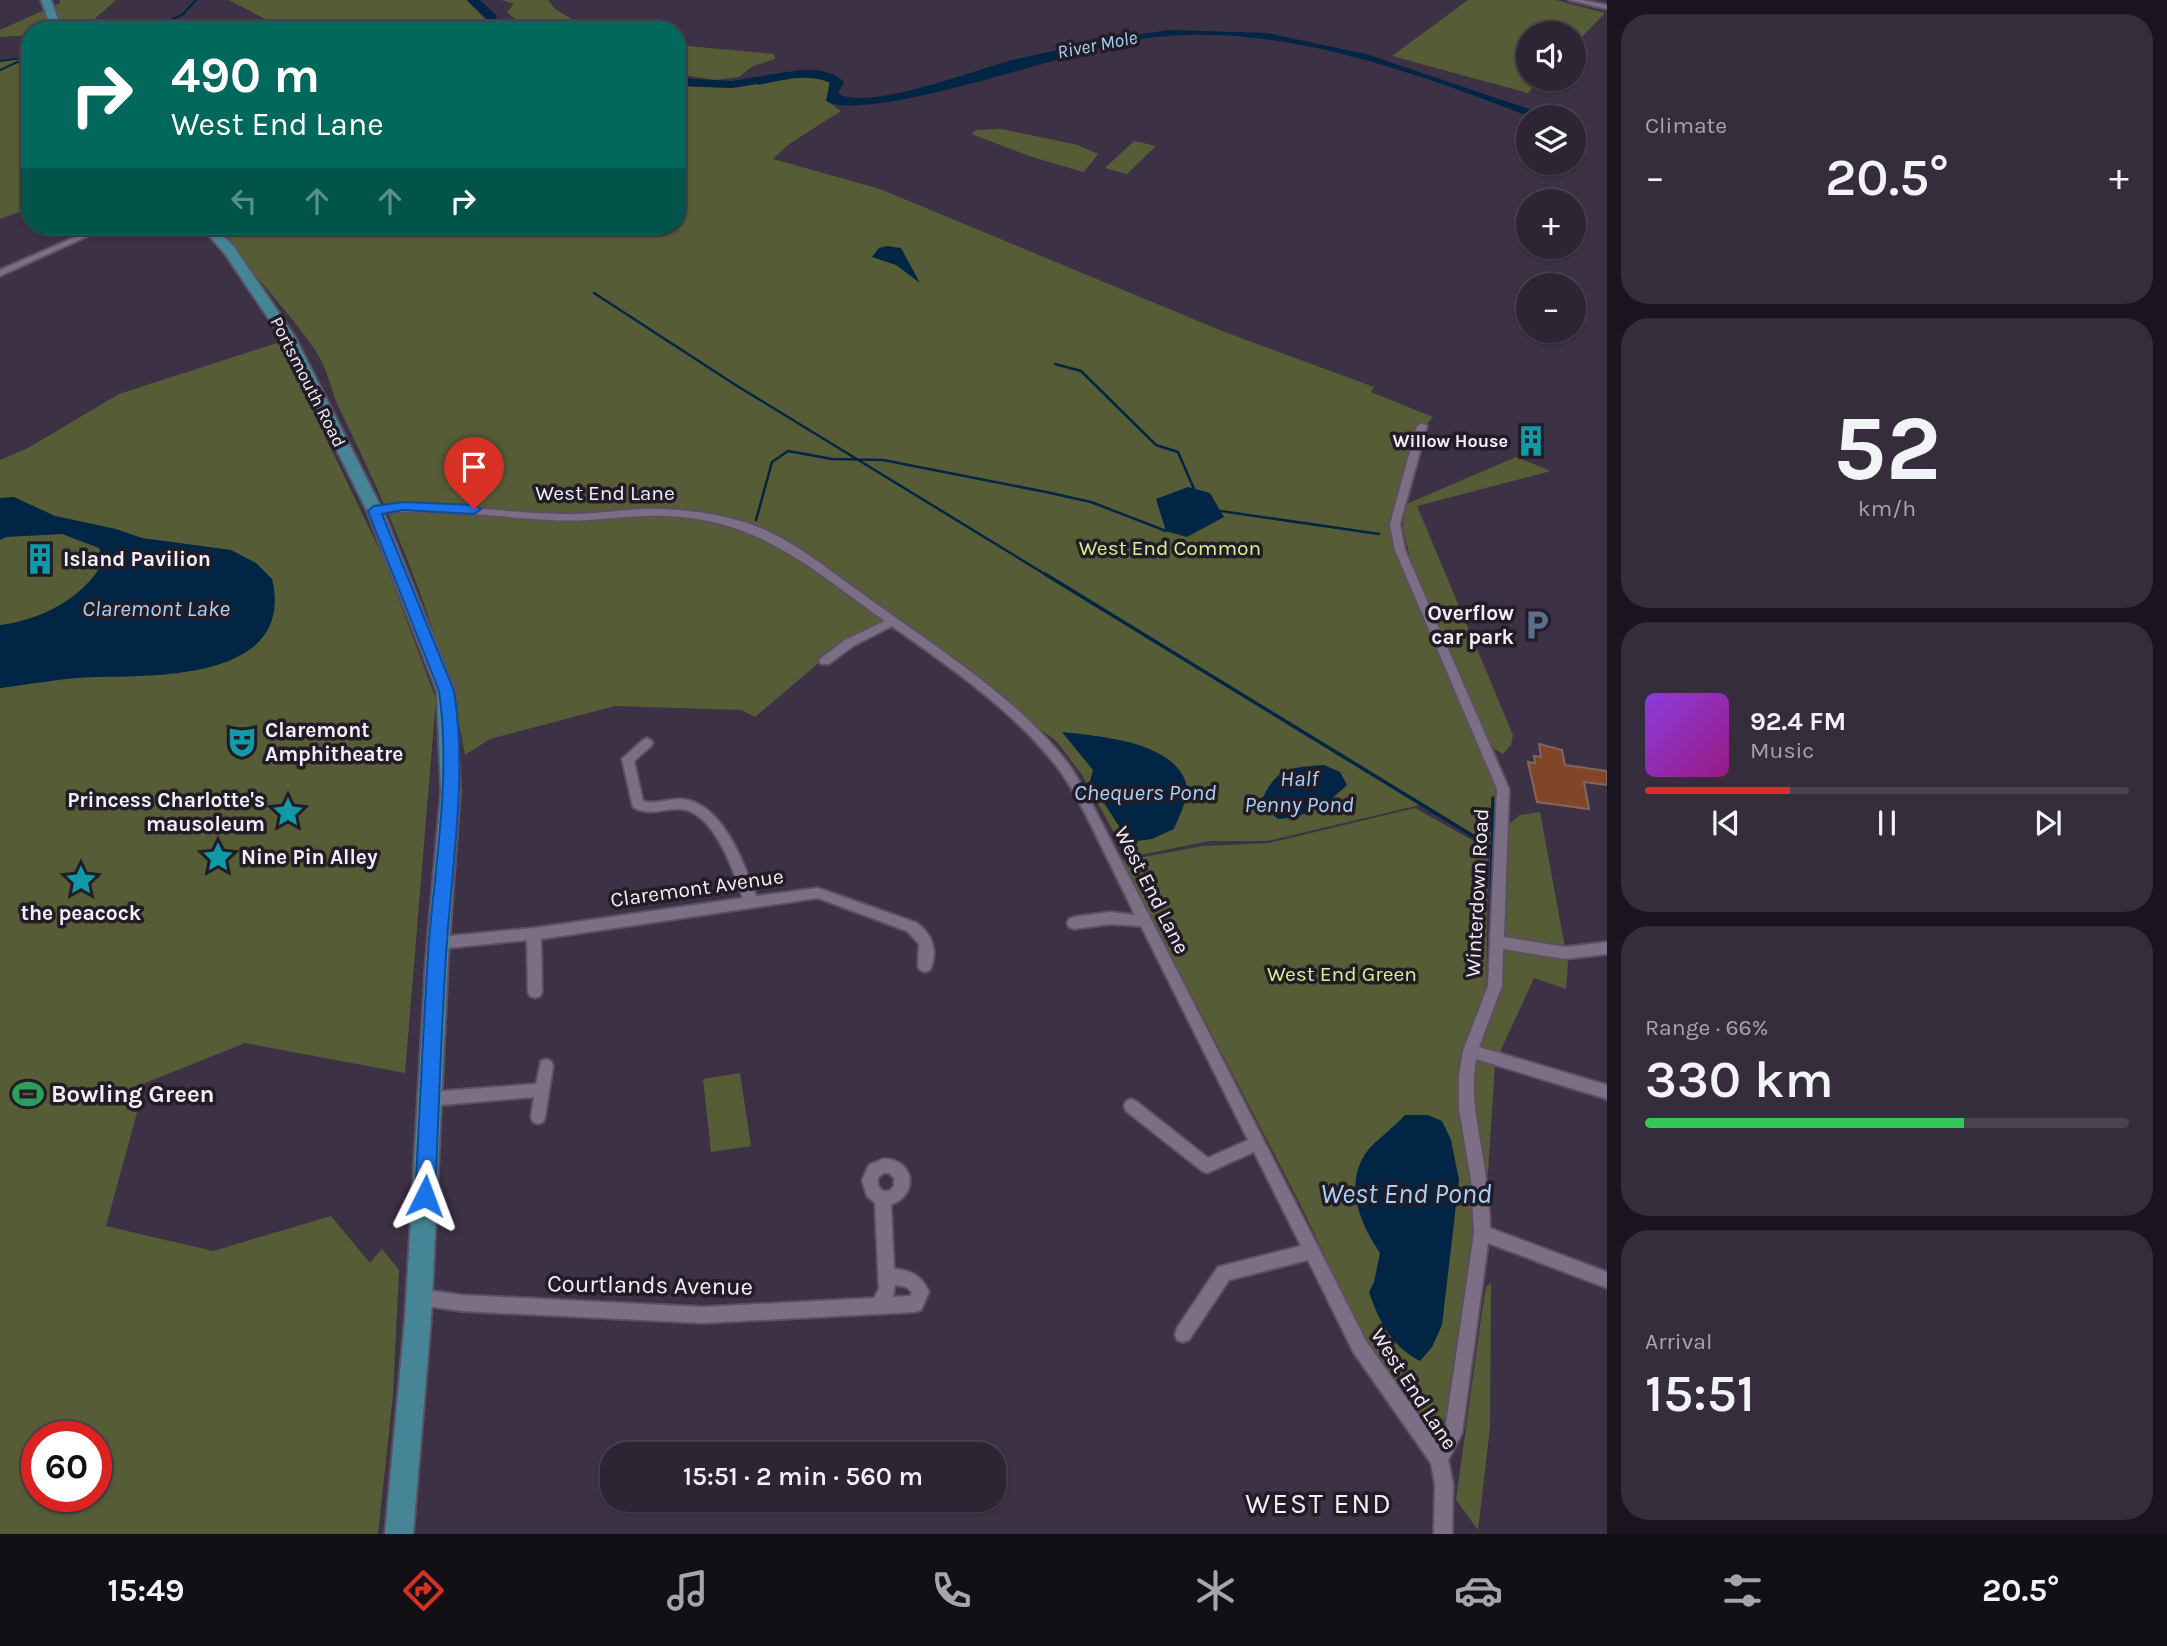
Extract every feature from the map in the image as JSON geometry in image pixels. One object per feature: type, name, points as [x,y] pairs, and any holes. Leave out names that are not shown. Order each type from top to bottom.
[{"type":"main road","points":[[46,0],[54,21]]},
{"type":"main road","name":"Portsmouth Road","points":[[215,235],[230,251],[288,337],[374,511],[446,691],[451,722],[449,818],[438,943],[420,1297],[399,1534]]},
{"type":"street","points":[[1572,0],[1607,8]]},
{"type":"street","points":[[0,273],[86,235]]},
{"type":"street","name":"Winterdown Road","points":[[1422,426],[1395,524],[1400,550],[1503,789],[1495,986],[1470,1051],[1466,1076],[1466,1108],[1479,1180],[1482,1233],[1453,1433],[1439,1459]]},
{"type":"street","name":"West End Lane","points":[[374,511],[403,506],[448,507],[572,519],[658,512],[728,521],[781,543],[894,621],[1009,712],[1060,762],[1085,801],[1367,1360],[1439,1459],[1444,1484],[1443,1534]]},
{"type":"street","points":[[825,661],[849,643],[894,621]]},
{"type":"street","points":[[647,743],[628,759],[640,807],[684,804],[695,808],[727,844],[751,901]]},
{"type":"street","name":"Claremont Avenue","points":[[438,943],[534,934],[818,893],[900,923],[923,935],[929,949],[925,965]]},
{"type":"street","points":[[1074,923],[1110,918],[1144,921]]},
{"type":"street","points":[[534,934],[535,992]]},
{"type":"street","points":[[1497,942],[1566,953],[1607,948]]},
{"type":"street","points":[[1470,1051],[1607,1092]]},
{"type":"street","points":[[538,1116],[540,1090],[546,1066]]},
{"type":"street","points":[[430,1099],[540,1090]]},
{"type":"street","points":[[1131,1106],[1208,1167],[1258,1143]]},
{"type":"street","points":[[880,1303],[887,1291],[883,1198]]},
{"type":"street","points":[[1482,1233],[1607,1280]]},
{"type":"street","points":[[1183,1334],[1224,1273],[1313,1251]]},
{"type":"street","name":"Courtlands Avenue","points":[[420,1297],[461,1303],[703,1315],[880,1303],[915,1304],[921,1292],[916,1282],[909,1278],[886,1277]]},
{"type":"green space","points":[[60,0],[116,0],[92,21],[21,21],[21,36],[0,37],[0,30],[60,3]]},
{"type":"green space","points":[[229,0],[466,0],[486,21],[266,21]]},
{"type":"green space","points":[[502,0],[548,0],[555,9],[575,21],[515,21],[507,12],[514,4]]},
{"type":"green space","points":[[1468,0],[1556,0],[1605,13],[1586,33],[1586,21],[1516,21],[1516,90],[1392,56]]},
{"type":"green space","points":[[686,46],[774,54],[775,59],[753,66],[739,77],[716,80],[686,75]]},
{"type":"green space","points":[[21,57],[21,211],[0,219],[0,60]]},
{"type":"green space","name":"West End Common","points":[[796,76],[815,77],[829,83],[827,101],[841,111],[789,144],[773,159],[880,189],[1222,331],[1374,387],[1371,392],[1433,417],[1427,424],[1417,428],[1394,533],[1499,789],[1500,851],[1424,804],[1268,841],[1209,841],[1135,856],[1133,846],[1116,836],[1082,775],[1057,742],[896,619],[834,650],[755,717],[741,710],[615,706],[490,739],[465,755],[444,666],[414,577],[378,490],[339,408],[323,364],[279,303],[223,235],[686,235],[686,85],[737,86]]},
{"type":"green space","points":[[1001,129],[1078,145],[1098,154],[1084,172],[1035,158],[971,134],[976,130]]},
{"type":"green space","points":[[1134,141],[1156,146],[1127,174],[1105,168]]},
{"type":"green space","points":[[280,342],[383,557],[436,699],[405,1073],[245,1043],[145,1083],[106,1226],[213,1251],[331,1216],[370,1263],[382,1249],[399,1270],[393,1395],[378,1534],[0,1534],[0,460],[28,448],[119,394]]},
{"type":"green space","points":[[1516,457],[1551,471],[1417,506],[1513,735],[1511,745],[1503,754],[1486,744],[1412,564],[1403,530],[1404,505]]},
{"type":"green space","name":"West End Green","points":[[1415,808],[1488,849],[1486,995],[1465,1050],[1479,1230],[1447,1415],[1439,1427],[1417,1410],[1396,1385],[1357,1322],[1296,1196],[1122,861],[1203,846],[1269,843]]},
{"type":"green space","points":[[1540,812],[1568,964],[1566,989],[1534,978],[1495,1063],[1488,1174],[1476,1137],[1475,1077],[1487,1021],[1499,991],[1509,824],[1520,815]]},
{"type":"green space","points":[[740,1073],[751,1146],[711,1152],[703,1079]]},
{"type":"green space","points":[[1491,1283],[1490,1428],[1478,1530],[1456,1500],[1482,1311],[1486,1287]]},
{"type":"water","points":[[1170,30],[1267,33],[1366,54],[1517,105],[1516,112],[1381,64],[1329,51],[1224,35],[1171,36],[1119,43],[966,85],[880,103],[847,106],[826,101],[830,82],[812,78],[794,78],[759,85],[755,80],[801,70],[824,71],[844,82],[838,94],[853,98],[874,97],[923,87],[1013,60],[1111,39]]},
{"type":"water","points":[[879,248],[901,248],[920,283],[896,265],[872,257]]},
{"type":"water","points":[[1188,487],[1210,493],[1224,517],[1187,537],[1166,531],[1156,499]]},
{"type":"water","name":"Claremont Lake","points":[[14,497],[55,516],[116,529],[142,538],[231,550],[256,563],[272,579],[274,612],[263,636],[243,654],[216,665],[185,672],[95,677],[0,688],[0,625],[30,618],[59,606],[84,587],[103,562],[99,548],[62,534],[6,537],[0,540],[0,498]]},
{"type":"water","name":"Chequers Pond","points":[[1062,732],[1133,743],[1166,758],[1178,769],[1187,788],[1174,829],[1152,839],[1129,842],[1090,781],[1093,770]]},
{"type":"water","name":"Half Penny Pond","points":[[1324,765],[1340,772],[1347,785],[1324,804],[1298,816],[1278,819],[1260,804],[1271,783],[1284,772],[1300,767]]},
{"type":"water","name":"West End Pond","points":[[1405,1115],[1428,1115],[1442,1121],[1451,1140],[1459,1180],[1442,1325],[1432,1347],[1420,1361],[1401,1348],[1387,1332],[1373,1303],[1369,1292],[1380,1253],[1361,1218],[1356,1193],[1359,1167],[1365,1154]]},
{"type":"building","points":[[1539,744],[1562,750],[1565,765],[1607,771],[1607,785],[1584,782],[1589,809],[1537,802],[1528,762],[1535,763],[1534,756],[1541,757]]},
{"type":"waterway","points":[[167,21],[182,15],[196,0]]},
{"type":"waterway","name":"River Mole","points":[[473,0],[492,17],[492,21]]},
{"type":"waterway","points":[[0,61],[21,58]]},
{"type":"waterway","points":[[0,70],[21,60]]},
{"type":"waterway","name":"River Mole","points":[[686,83],[732,85],[786,76]]},
{"type":"waterway","points":[[594,293],[734,384],[857,459]]},
{"type":"waterway","points":[[1055,364],[1081,371],[1156,445],[1178,452],[1194,489]]},
{"type":"waterway","points":[[756,520],[772,462],[788,451],[832,459],[857,459]]},
{"type":"waterway","points":[[857,459],[883,460],[1091,502],[1166,531]]},
{"type":"waterway","points":[[857,459],[1048,576]]},
{"type":"waterway","points":[[1221,511],[1379,534]]},
{"type":"waterway","points":[[1045,574],[1491,847]]},
{"type":"waterway","points":[[1491,925],[1493,798]]},
{"type":"place","name":"Willow House","points":[[1531,441]]},
{"type":"place","name":"Island Pavilion","points":[[40,559]]},
{"type":"place","name":"Overflow car park","points":[[1537,625]]},
{"type":"place","name":"Claremont Amphitheatre","points":[[242,742]]},
{"type":"place","name":"Princess Charlotte's mausoleum","points":[[288,812]]},
{"type":"place","name":"Nine Pin Alley","points":[[218,857]]},
{"type":"place","name":"the peacock","points":[[81,880]]},
{"type":"place","name":"Bowling Green","points":[[28,1094]]},
{"type":"district","name":"WEST END","points":[[1319,1503]]},
{"type":"route","points":[[425,1196],[438,943],[452,764],[451,722],[446,691],[374,511],[403,506],[474,509]]}]
